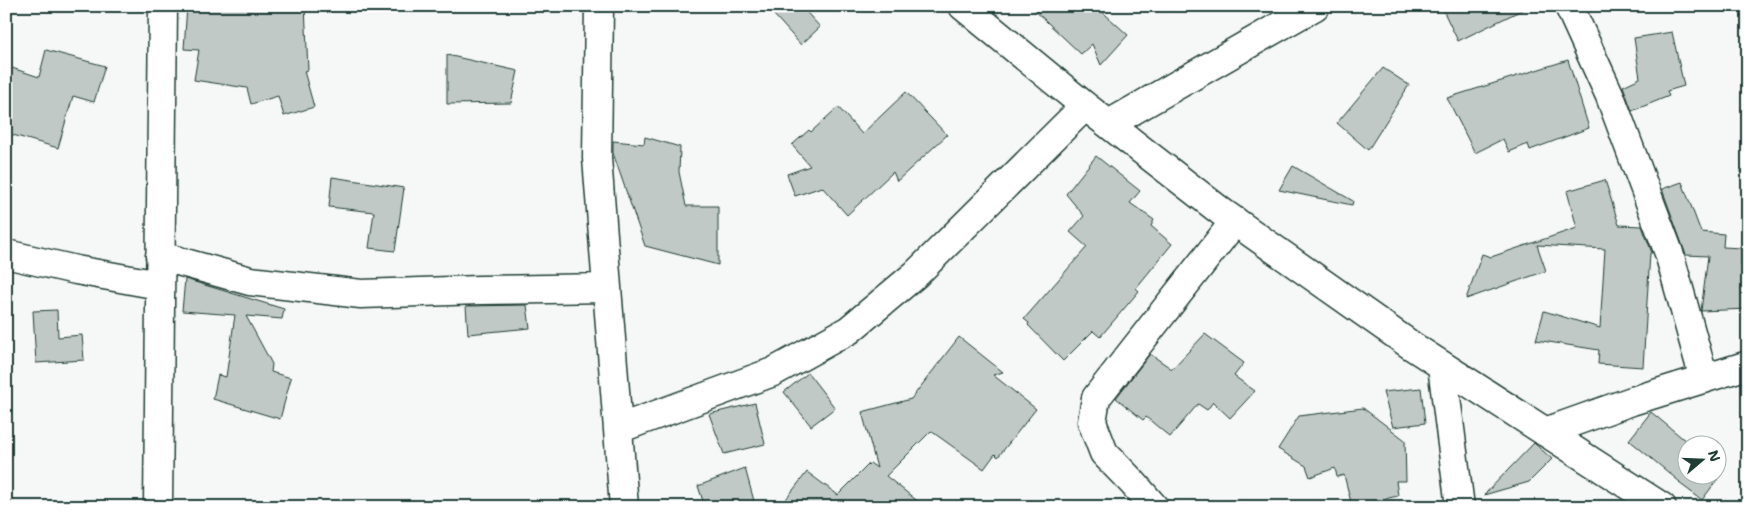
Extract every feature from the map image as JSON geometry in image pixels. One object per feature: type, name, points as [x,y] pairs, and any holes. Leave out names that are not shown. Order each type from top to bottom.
[{"type":"street","points":[[158,507],[163,6]]},
{"type":"street","points":[[599,6],[597,158],[624,507]]},
{"type":"street","points":[[963,6],[1085,106],[1235,222],[1442,366],[1662,507]]},
{"type":"street","points":[[1109,124],[1315,6]]},
{"type":"street","points":[[1569,6],[1610,96],[1669,253],[1704,379]]},
{"type":"street","points":[[618,429],[773,372],[848,330],[916,274],[1085,106]]},
{"type":"street","points":[[1154,507],[1104,453],[1092,422],[1096,398],[1235,222]]},
{"type":"street","points":[[6,254],[76,270],[160,285]]},
{"type":"street","points":[[160,256],[250,281],[361,294],[607,288]]},
{"type":"street","points":[[1442,366],[1460,507]]},
{"type":"street","points":[[1545,432],[1632,401],[1748,366]]},
{"type":"building","points":[[187,6],[305,6],[308,70],[304,71],[314,107],[284,116],[278,96],[251,104],[247,88],[194,80],[199,50],[184,49]]},
{"type":"building","points":[[766,6],[801,6],[820,27],[801,45]]},
{"type":"building","points":[[1030,6],[1096,6],[1128,35],[1101,65],[1092,44],[1081,54]]},
{"type":"building","points":[[1441,6],[1530,6],[1458,41]]},
{"type":"building","points":[[1672,32],[1684,86],[1667,91],[1669,96],[1632,111],[1623,86],[1640,78],[1634,38]]},
{"type":"building","points":[[46,50],[105,66],[94,102],[73,96],[58,148],[6,133],[6,66],[39,77]]},
{"type":"building","points":[[447,55],[518,71],[511,103],[447,104]]},
{"type":"building","points":[[1568,60],[1589,128],[1530,150],[1528,144],[1509,152],[1503,139],[1475,153],[1447,98]]},
{"type":"building","points":[[1383,68],[1409,85],[1368,150],[1337,123]]},
{"type":"building","points":[[906,92],[947,135],[897,181],[893,172],[847,215],[822,187],[795,196],[787,174],[810,166],[792,145],[809,130],[811,132],[838,107],[862,134]]},
{"type":"building","points":[[645,137],[680,147],[679,172],[686,206],[718,206],[718,265],[645,246],[613,153],[613,141],[644,144]]},
{"type":"building","points":[[1096,156],[1140,191],[1130,203],[1154,220],[1151,226],[1172,244],[1136,288],[1139,291],[1100,337],[1093,331],[1063,361],[1024,319],[1087,247],[1070,232],[1084,216],[1066,194]]},
{"type":"building","points":[[1293,166],[1353,201],[1352,205],[1279,190]]},
{"type":"building","points":[[332,177],[404,188],[395,251],[369,248],[374,212],[329,207]]},
{"type":"building","points":[[1605,180],[1619,225],[1642,226],[1652,253],[1650,253],[1643,367],[1598,364],[1599,350],[1536,340],[1544,311],[1600,328],[1605,249],[1537,245],[1546,271],[1466,299],[1482,254],[1491,257],[1577,228],[1567,191]]},
{"type":"building","points":[[1682,182],[1701,232],[1724,234],[1723,247],[1741,248],[1741,266],[1748,266],[1748,309],[1701,311],[1708,256],[1686,255],[1662,189]]},
{"type":"building","points":[[185,279],[284,309],[282,319],[246,316],[272,364],[271,372],[291,378],[280,419],[213,399],[218,375],[226,377],[235,315],[182,311]]},
{"type":"building","points":[[527,305],[530,328],[468,334],[466,306]]},
{"type":"building","points":[[57,310],[58,337],[82,335],[84,360],[36,363],[33,311]]},
{"type":"building","points":[[1205,334],[1244,363],[1234,376],[1255,391],[1230,418],[1213,402],[1207,410],[1198,404],[1170,437],[1146,417],[1143,420],[1116,398],[1150,354],[1172,369]]},
{"type":"building","points":[[959,337],[1003,372],[993,375],[1036,409],[998,457],[995,454],[984,469],[931,431],[886,476],[925,507],[780,507],[807,472],[838,495],[870,463],[877,468],[862,412],[911,399]]},
{"type":"building","points":[[808,373],[835,408],[811,426],[784,392]]},
{"type":"building","points":[[1421,388],[1425,423],[1393,427],[1383,392]]},
{"type":"building","points":[[755,403],[765,444],[724,454],[709,414]]},
{"type":"building","points":[[1363,408],[1405,440],[1406,481],[1396,481],[1398,496],[1352,506],[1344,475],[1337,477],[1335,468],[1310,477],[1306,466],[1278,449],[1299,416]]},
{"type":"building","points":[[1651,412],[1680,436],[1676,436],[1676,479],[1629,440]]},
{"type":"building","points":[[1534,443],[1552,459],[1529,482],[1484,495]]},
{"type":"building","points":[[745,468],[754,501],[736,507],[705,507],[698,486]]},
{"type":"building","points":[[1683,486],[1712,486],[1702,500]]}]
